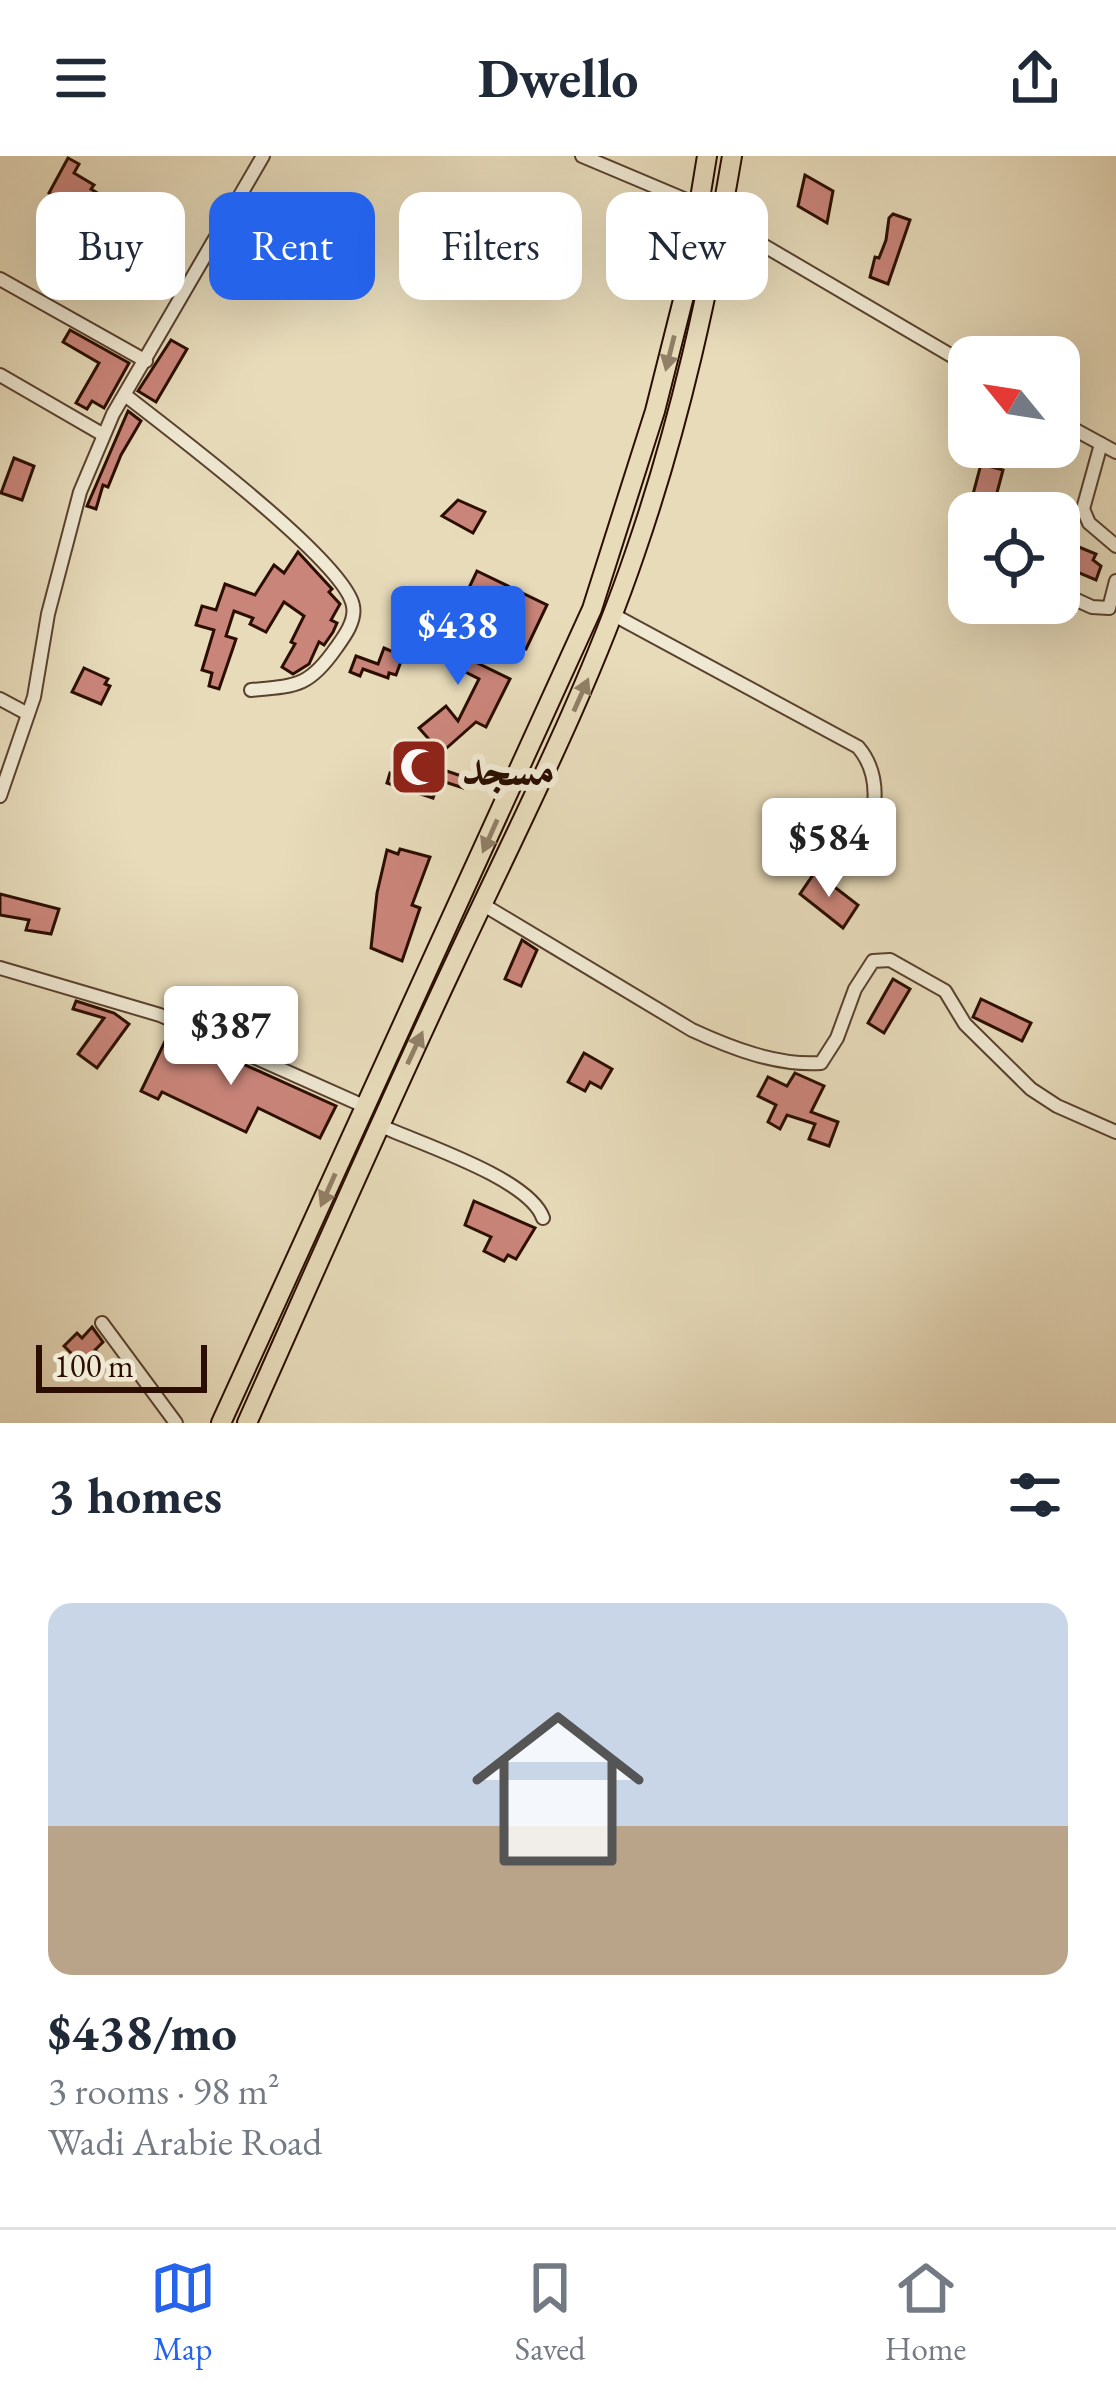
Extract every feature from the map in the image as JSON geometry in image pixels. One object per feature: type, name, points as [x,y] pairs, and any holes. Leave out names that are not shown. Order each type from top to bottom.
[{"type":"highway","points":[[702,192],[707,156]]},
{"type":"highway","points":[[726,192],[732,156]]},
{"type":"highway","points":[[221,1423],[592,609],[655,411],[683,300]]},
{"type":"highway","points":[[247,1423],[379,1125],[552,762],[613,614],[678,417],[707,300]]},
{"type":"street","points":[[0,796],[39,678],[59,567],[102,434],[263,156]]},
{"type":"street","points":[[582,156],[667,192]]},
{"type":"street","points":[[768,248],[948,354]]},
{"type":"street","points":[[0,279],[146,361]]},
{"type":"street","points":[[0,375],[102,434]]},
{"type":"street","points":[[125,394],[308,546],[352,602],[346,635],[314,676],[290,686],[251,690]]},
{"type":"street","points":[[1080,432],[1116,452]]},
{"type":"street","points":[[1102,444],[1083,509],[1089,523],[1116,546]]},
{"type":"street","points":[[1080,602],[1109,608],[1116,581]]},
{"type":"street","points":[[613,614],[858,747],[875,782],[872,818],[857,866]]},
{"type":"street","points":[[0,700],[28,714]]},
{"type":"street","points":[[482,904],[692,1030],[724,1045],[789,1062],[821,1063],[837,1039],[855,989],[873,962],[890,960],[945,991],[965,1024],[1031,1089],[1116,1132]]},
{"type":"street","points":[[0,968],[160,1015],[366,1107]]},
{"type":"street","points":[[379,1125],[518,1187],[539,1206],[543,1218]]},
{"type":"street","points":[[102,1323],[176,1423]]},
{"type":"building","points":[[68,158],[79,164],[74,173],[94,185],[91,189],[96,192],[50,192]]},
{"type":"building","points":[[805,175],[833,191],[827,223],[798,206]]},
{"type":"building","points":[[893,214],[910,220],[888,284],[870,277]]},
{"type":"building","points":[[70,330],[129,363],[104,408],[92,401],[87,409],[76,403],[99,363],[63,342]]},
{"type":"building","points":[[171,340],[187,349],[156,402],[138,391]]},
{"type":"building","points":[[128,411],[141,421],[108,487],[103,485],[96,509],[87,506]]},
{"type":"building","points":[[14,458],[34,466],[22,500],[1,493]]},
{"type":"building","points":[[980,468],[1003,470],[997,492],[974,492]]},
{"type":"building","points":[[458,500],[485,512],[473,533],[442,516]]},
{"type":"building","points":[[1080,547],[1096,554],[1093,560],[1101,566],[1096,580],[1080,573]]},
{"type":"building","points":[[298,552],[340,604],[331,620],[337,623],[333,632],[324,645],[319,642],[309,664],[293,674],[282,667],[304,616],[284,602],[266,632],[250,624],[253,618],[234,611],[226,636],[236,639],[233,648],[219,689],[209,686],[212,673],[202,670],[214,630],[196,625],[202,606],[216,610],[225,584],[255,595],[274,565],[284,573]]},
{"type":"building","points":[[477,571],[547,605],[526,649],[506,640],[523,604],[490,588],[470,631],[431,609],[436,600],[457,613]]},
{"type":"building","points":[[420,624],[465,641],[459,654],[510,679],[486,727],[476,722],[441,753],[419,728],[446,706],[458,721],[479,679],[430,654],[428,659],[409,652]]},
{"type":"building","points":[[384,648],[403,656],[396,675],[389,673],[388,678],[363,669],[360,676],[350,672],[356,656],[378,664]]},
{"type":"building","points":[[84,668],[108,679],[105,684],[110,686],[101,704],[72,692]]},
{"type":"building","points":[[410,749],[418,752],[415,760],[467,778],[463,788],[439,780],[433,798],[387,783],[390,773],[400,777]]},
{"type":"building","points":[[400,849],[430,857],[412,905],[420,908],[402,961],[371,948],[387,850],[398,854]]},
{"type":"building","points":[[815,872],[858,905],[843,928],[800,894]]},
{"type":"building","points":[[0,894],[59,909],[51,934],[26,930],[29,920],[0,915]]},
{"type":"building","points":[[522,940],[537,950],[521,986],[505,979]]},
{"type":"building","points":[[893,979],[910,989],[884,1033],[868,1023]]},
{"type":"building","points":[[981,999],[1031,1023],[1022,1041],[973,1017]]},
{"type":"building","points":[[76,1001],[114,1013],[129,1024],[97,1068],[78,1054],[104,1018],[73,1009]]},
{"type":"building","points":[[170,1031],[336,1106],[320,1138],[258,1108],[246,1132],[162,1092],[158,1099],[141,1091]]},
{"type":"building","points":[[584,1053],[612,1069],[601,1088],[590,1082],[585,1091],[568,1082]]},
{"type":"building","points":[[795,1073],[824,1086],[811,1112],[838,1122],[829,1146],[809,1139],[815,1124],[787,1115],[780,1129],[768,1122],[776,1105],[758,1096],[768,1077],[787,1086]]},
{"type":"building","points":[[474,1201],[535,1228],[516,1259],[508,1255],[504,1261],[484,1251],[491,1237],[465,1225]]},
{"type":"building","points":[[92,1327],[103,1342],[95,1350],[100,1355],[87,1369],[64,1346]]},
{"type":"place","name":"مسجد","points":[[419,767]]}]
